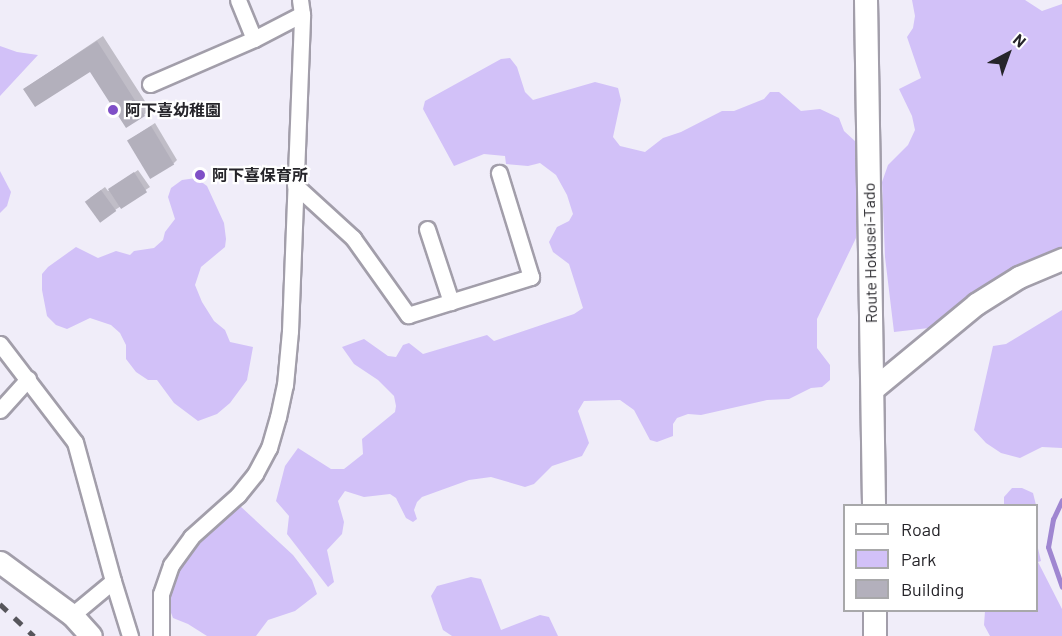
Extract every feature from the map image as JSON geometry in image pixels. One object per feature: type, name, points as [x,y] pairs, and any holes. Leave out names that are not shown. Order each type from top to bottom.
[{"type":"main road","name":"Route Hokusei-Tado","points":[[866,0],[874,504]]},
{"type":"main road","points":[[873,389],[976,304],[1018,277],[1062,259]]},
{"type":"main road","points":[[0,562],[72,615],[90,636]]},
{"type":"main road","points":[[875,612],[875,636]]},
{"type":"street","points":[[238,0],[254,39]]},
{"type":"street","points":[[150,84],[254,39],[301,7]]},
{"type":"street","points":[[161,636],[162,594],[171,565],[191,537],[238,495],[255,474],[269,447],[278,417],[285,385],[290,331],[301,7]]},
{"type":"street","points":[[295,185],[353,238],[408,315],[531,277],[499,173]]},
{"type":"street","points":[[427,230],[451,302]]},
{"type":"street","points":[[0,344],[75,442],[130,636]]},
{"type":"street","points":[[0,410],[28,379]]},
{"type":"street","points":[[72,615],[113,581]]},
{"type":"green space","points":[[912,0],[1025,0],[1042,11],[1062,4],[1062,249],[1021,263],[929,328],[894,332],[885,257],[882,182],[888,165],[908,145],[915,130],[912,116],[899,89],[921,78],[907,37],[913,28],[915,16]]},
{"type":"green space","points":[[0,46],[17,52],[38,55],[0,96]]},
{"type":"green space","points":[[510,58],[517,67],[525,92],[533,100],[595,82],[618,88],[621,100],[613,137],[620,146],[645,152],[663,138],[681,132],[722,111],[734,111],[764,99],[770,92],[779,92],[801,111],[820,109],[839,118],[844,131],[856,142],[856,238],[817,319],[817,348],[830,365],[830,380],[822,387],[811,388],[789,399],[767,400],[701,415],[688,414],[677,418],[673,424],[673,436],[657,442],[650,440],[634,410],[620,400],[584,401],[578,411],[589,443],[582,456],[552,466],[534,484],[525,487],[491,477],[469,480],[422,497],[414,510],[417,519],[413,522],[406,518],[396,498],[390,494],[364,497],[345,491],[338,501],[344,522],[342,534],[327,550],[334,582],[328,587],[287,534],[289,516],[276,501],[285,466],[298,448],[331,469],[344,469],[363,454],[362,439],[395,412],[396,406],[394,396],[378,380],[354,364],[342,347],[364,339],[388,356],[396,357],[403,345],[409,343],[423,354],[487,335],[494,341],[574,314],[583,308],[569,264],[553,252],[549,242],[557,227],[569,221],[573,214],[567,195],[556,175],[540,163],[528,166],[506,164],[505,156],[484,154],[454,166],[423,109],[425,101],[501,59]]},
{"type":"green space","points":[[0,171],[11,192],[7,206],[0,213]]},
{"type":"green space","points":[[196,178],[207,186],[224,223],[226,239],[225,247],[201,267],[195,285],[202,302],[214,321],[225,330],[230,342],[253,347],[247,380],[230,403],[217,414],[198,421],[174,403],[157,380],[148,380],[136,372],[126,359],[126,345],[120,333],[111,325],[90,318],[67,329],[56,325],[47,316],[42,290],[42,274],[76,247],[98,258],[116,251],[130,255],[134,251],[154,248],[163,240],[165,232],[175,219],[168,197],[171,188],[182,180]]},
{"type":"green space","points":[[1062,310],[1062,448],[1042,447],[1020,458],[1001,453],[986,443],[974,430],[993,346],[1006,344]]},
{"type":"green space","points":[[1012,488],[1022,488],[1033,493],[1036,504],[1004,504],[1004,497]]},
{"type":"green space","points":[[239,505],[293,555],[312,580],[317,594],[295,611],[268,620],[256,636],[207,636],[173,618],[168,605],[173,576],[195,544]]},
{"type":"green space","points":[[1038,562],[1062,609],[1062,636],[990,636],[984,625],[985,612],[1038,612]]},
{"type":"green space","points":[[471,577],[481,579],[501,630],[540,615],[549,617],[558,636],[452,636],[443,630],[431,596],[437,586]]},
{"type":"building","points":[[97,41],[145,116],[126,128],[90,72],[35,107],[23,89]]},
{"type":"building","points":[[151,126],[174,165],[150,179],[127,140]]},
{"type":"building","points":[[134,172],[147,192],[121,209],[108,189]]},
{"type":"building","points":[[101,190],[116,211],[100,223],[85,202]]},
{"type":"waterway","points":[[1062,500],[1053,519],[1048,547],[1062,587]]},
{"type":"railway","points":[[0,604],[34,636]]},
{"type":"place","name":"阿下喜幼稚園","points":[[113,110]]},
{"type":"place","name":"阿下喜保育所","points":[[200,175]]}]
